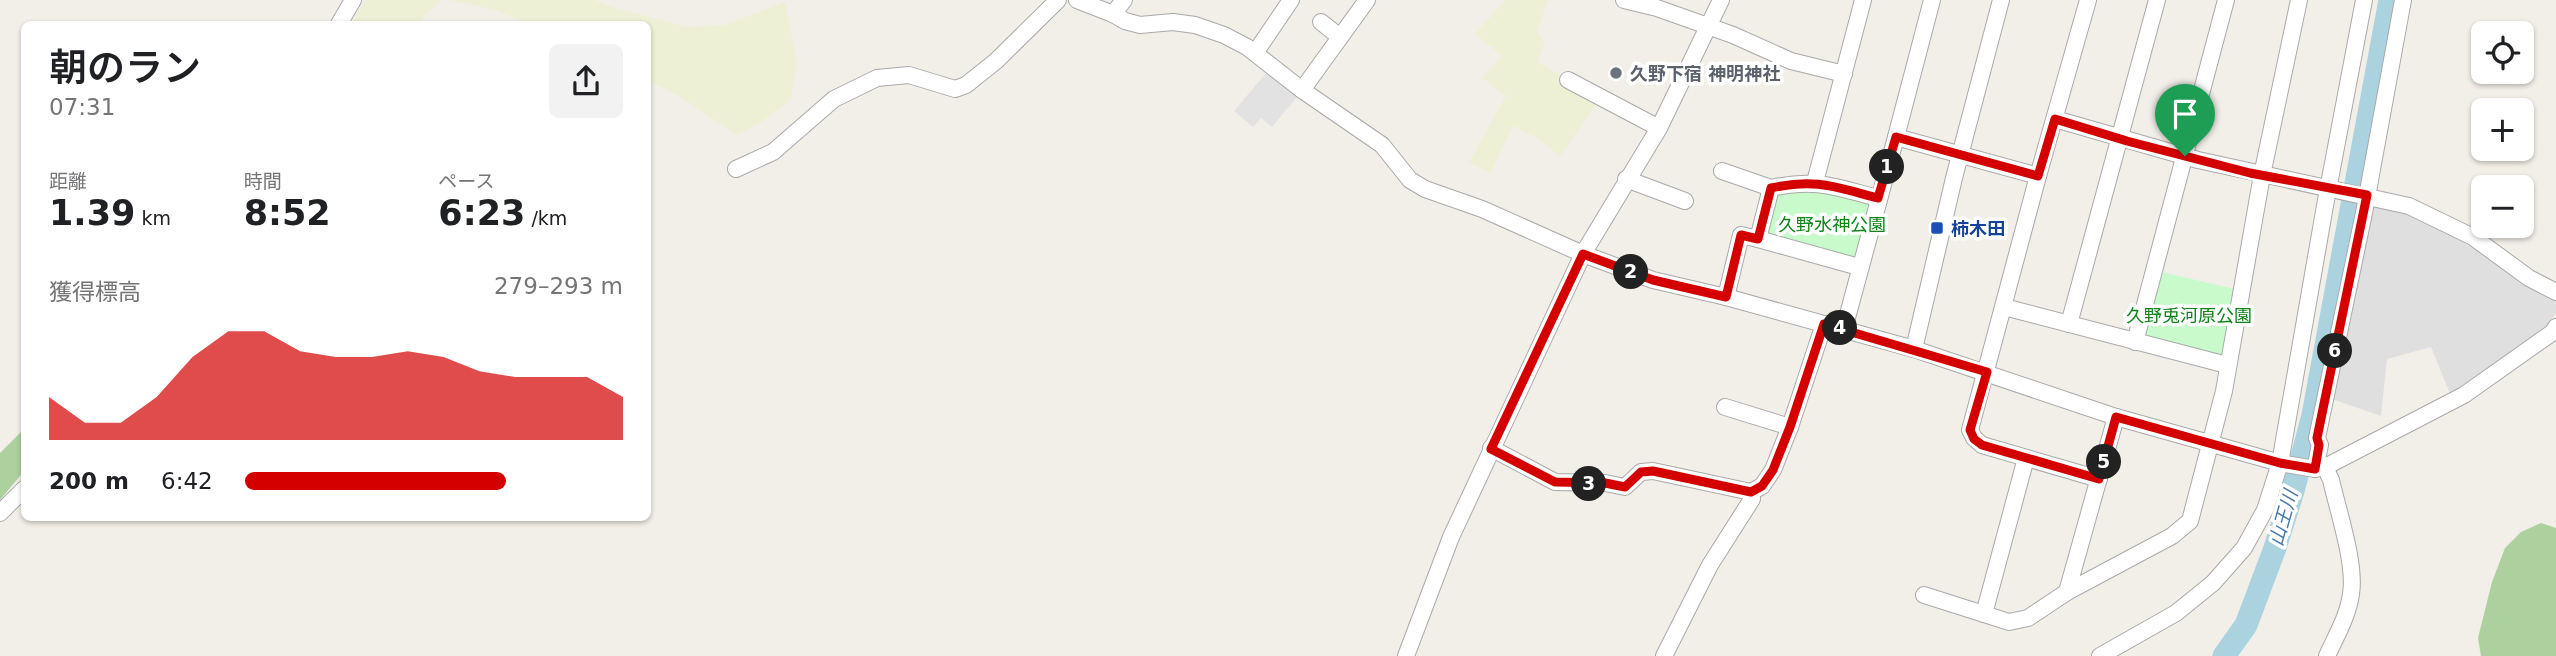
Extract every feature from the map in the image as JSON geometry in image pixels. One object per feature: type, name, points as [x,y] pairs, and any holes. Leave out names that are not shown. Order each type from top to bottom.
[{"type":"street","points":[[341,21],[353,0]]},
{"type":"street","points":[[736,169],[773,152],[834,99],[877,78],[909,75],[955,89],[966,85],[996,61],[1058,0]]},
{"type":"street","points":[[1077,0],[1140,25],[1173,22],[1195,25],[1224,35],[1255,53],[1302,90],[1382,145],[1410,180],[1425,190],[1482,209],[1583,254],[1653,280],[1726,297],[1914,349],[2116,417],[2280,463],[2317,468],[2331,480],[2352,574],[2352,593],[2347,613],[2327,656]]},
{"type":"street","points":[[1114,14],[1124,0]]},
{"type":"street","points":[[1255,53],[1292,0]]},
{"type":"street","points":[[1302,90],[1367,0]]},
{"type":"street","points":[[1624,0],[1657,8],[1708,26],[1791,61],[1844,75]]},
{"type":"street","points":[[1409,656],[1451,537],[1583,254],[1659,128],[1721,0]]},
{"type":"street","points":[[1815,182],[1863,0]]},
{"type":"street","points":[[1844,329],[1931,0]]},
{"type":"street","points":[[1914,349],[1960,155],[2001,0]]},
{"type":"street","points":[[2088,0],[1970,430],[1974,439],[1982,445],[2099,479]]},
{"type":"street","points":[[2069,324],[2157,0]]},
{"type":"street","points":[[2135,342],[2226,0]]},
{"type":"street","points":[[1924,595],[2009,622],[2028,618],[2067,592],[2172,536],[2190,521],[2224,391],[2262,176],[2299,0]]},
{"type":"street","points":[[2100,656],[2176,613],[2213,583],[2244,548],[2260,520],[2280,463],[2364,0]]},
{"type":"street","points":[[2317,468],[2317,438],[2367,195],[2403,0]]},
{"type":"street","points":[[1321,22],[1340,37]]},
{"type":"street","points":[[1568,80],[1659,128]]},
{"type":"street","points":[[2055,119],[2262,176],[2328,187],[2409,206],[2473,237],[2529,278],[2556,292]]},
{"type":"street","points":[[1896,137],[2038,176]]},
{"type":"street","points":[[1722,172],[1771,188],[1815,182],[1878,198]]},
{"type":"street","points":[[1626,179],[1685,201]]},
{"type":"street","points":[[1758,239],[1771,188]]},
{"type":"street","points":[[1726,297],[1741,235],[1860,267]]},
{"type":"street","points":[[2004,307],[2227,365]]},
{"type":"street","points":[[1491,449],[1555,482],[1605,483],[1625,487],[1641,472],[1653,471],[1751,492],[1762,486],[1773,470],[1824,324]]},
{"type":"street","points":[[2317,468],[2464,395],[2553,332],[2556,327]]},
{"type":"street","points":[[1725,407],[1790,427]]},
{"type":"street","points":[[2067,592],[2116,417]]},
{"type":"street","points":[[1984,614],[2026,458]]},
{"type":"street","points":[[0,513],[21,492]]},
{"type":"street","points":[[1664,656],[1710,565],[1752,499],[1751,492]]},
{"type":"shaded area","points":[[1267,72],[1297,97],[1272,127],[1261,118],[1253,127],[1234,111]]},
{"type":"shaded area","points":[[2374,206],[2412,213],[2477,250],[2556,298],[2556,313],[2546,326],[2451,396],[2431,347],[2387,359],[2381,416],[2332,399]]},
{"type":"green space","points":[[365,0],[442,0],[421,21],[354,21]]},
{"type":"green space","points":[[449,0],[594,0],[687,27],[724,25],[785,2],[797,62],[791,99],[760,123],[737,135],[682,98],[651,82],[651,21],[522,21],[494,10]]},
{"type":"green space","points":[[1505,0],[1548,0],[1537,31],[1545,43],[1537,61],[1600,100],[1560,156],[1536,138],[1513,126],[1491,173],[1469,162],[1506,96],[1482,78],[1502,56],[1475,34]]},
{"type":"green space","name":"久野水神公園","points":[[1780,184],[1871,203],[1857,260],[1763,234]]},
{"type":"green space","name":"久野兎河原公園","points":[[2157,271],[2239,290],[2224,362],[2139,340]]},
{"type":"green space","points":[[21,432],[21,475],[0,500],[0,453]]},
{"type":"green space","points":[[2541,523],[2556,528],[2556,656],[2481,656],[2478,638],[2492,582],[2505,548],[2521,532]]},
{"type":"waterway","name":"山王川","points":[[2224,656],[2246,625],[2275,548],[2313,415],[2390,0]]},
{"type":"place","name":"久野下宿 神明神社","points":[[1616,73]]},
{"type":"place","name":"柿木田","points":[[1937,228]]},
{"type":"route","points":[[2055,119],[2185,156],[2262,176],[2367,195],[2317,438],[2319,445],[2315,469],[2280,463],[2116,417],[2099,479],[2026,458],[1982,445],[1974,439],[1970,430],[1987,372],[1824,324],[1773,470],[1762,486],[1751,492],[1653,471],[1641,472],[1625,487],[1605,483],[1555,482],[1491,449],[1583,254],[1653,280],[1726,297],[1741,235],[1758,239],[1771,188],[1815,182],[1878,198],[1896,137],[2038,176],[2055,119]]}]
